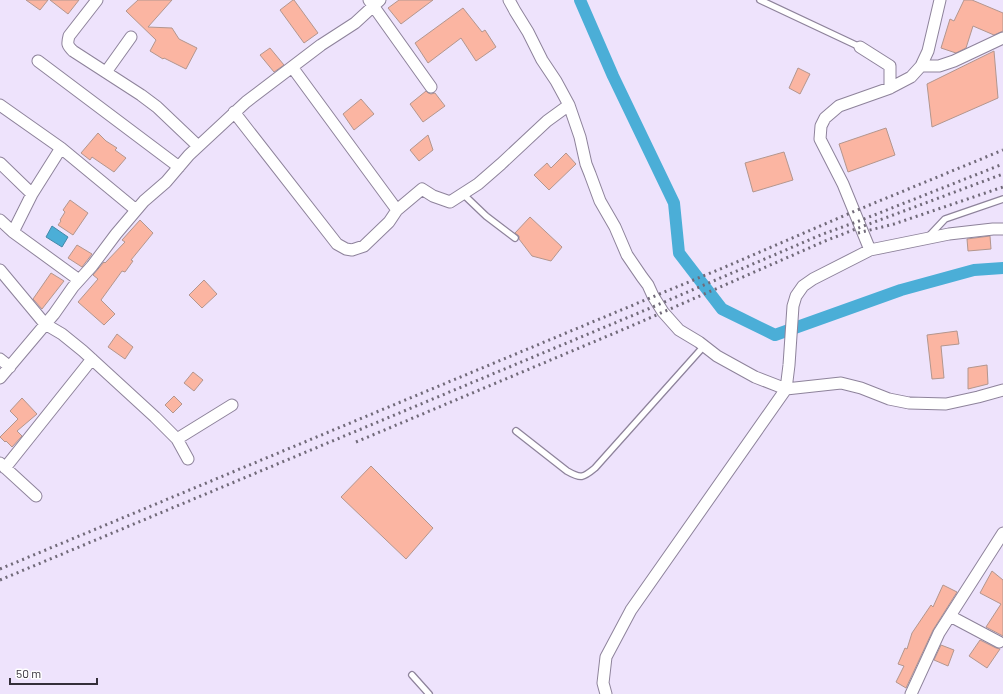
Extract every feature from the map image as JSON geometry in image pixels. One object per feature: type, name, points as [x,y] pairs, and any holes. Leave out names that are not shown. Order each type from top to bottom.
[{"type":"street","points":[[97,0],[69,36],[67,41],[68,46],[73,51],[152,103],[198,146]]},
{"type":"street","points":[[509,0],[569,105],[580,137],[586,164],[600,201],[615,227],[627,255],[648,285],[663,312],[679,330],[717,356],[755,377],[786,389],[841,382],[888,399],[908,404],[946,404],[1003,390]]},
{"type":"street","points":[[870,250],[843,184],[820,139],[821,126],[825,118],[839,106],[890,88],[911,77],[921,66],[928,51],[940,0]]},
{"type":"street","points":[[0,378],[54,314],[73,287],[92,266],[136,210],[166,182],[189,155],[246,102],[321,45],[355,23],[374,2],[431,87]]},
{"type":"street","points":[[106,72],[131,38]]},
{"type":"street","points":[[921,66],[939,66],[954,61],[1003,38]]},
{"type":"street","points":[[860,47],[890,66],[890,88]]},
{"type":"street","points":[[38,61],[179,166]]},
{"type":"street","points":[[292,67],[397,210]]},
{"type":"street","points":[[0,105],[61,148],[136,210]]},
{"type":"street","points":[[234,112],[337,244],[346,249],[352,250],[364,246],[389,222],[397,210],[422,189],[433,196],[450,202],[478,184],[547,121],[569,105]]},
{"type":"street","points":[[12,232],[32,194],[61,148]]},
{"type":"street","points":[[0,164],[32,194]]},
{"type":"street","points":[[0,220],[12,232],[79,280]]},
{"type":"street","points":[[606,694],[603,683],[606,657],[631,610],[786,389],[793,306],[796,296],[803,286],[813,279],[870,250],[948,234],[1003,229]]},
{"type":"street","points":[[0,270],[45,324],[62,334],[83,351],[177,439],[188,459]]},
{"type":"street","points":[[0,359],[10,367]]},
{"type":"street","points":[[36,496],[2,466],[92,359]]},
{"type":"street","points":[[177,439],[232,405]]},
{"type":"street","points":[[911,694],[939,633],[1003,533]]},
{"type":"street","points":[[950,616],[999,642]]},
{"type":"lane","points":[[760,0],[860,47]]},
{"type":"lane","points":[[463,194],[486,216],[515,238]]},
{"type":"lane","points":[[928,238],[945,219],[1003,199]]},
{"type":"lane","points":[[516,431],[567,471],[580,477],[586,475],[595,468],[704,346]]},
{"type":"lane","points":[[412,675],[430,694]]},
{"type":"water","points":[[52,226],[68,237],[62,247],[46,237]]},
{"type":"building","points":[[26,0],[48,0],[40,10]]},
{"type":"building","points":[[50,0],[79,0],[68,14]]},
{"type":"building","points":[[138,0],[172,0],[148,27],[172,28],[179,39],[197,48],[186,69],[164,58],[163,59],[150,51],[156,40],[126,11]]},
{"type":"building","points":[[293,0],[318,33],[304,43],[280,10]]},
{"type":"building","points":[[399,0],[433,0],[401,24],[388,8]]},
{"type":"building","points":[[964,0],[972,0],[1003,13],[1003,31],[994,35],[973,26],[966,48],[956,53],[941,48],[950,19],[954,21]]},
{"type":"building","points":[[463,8],[482,32],[485,30],[496,47],[476,61],[461,38],[428,63],[415,43]]},
{"type":"building","points":[[270,48],[284,65],[274,72],[260,55]]},
{"type":"building","points":[[994,51],[998,98],[932,127],[927,84]]},
{"type":"building","points":[[798,68],[810,74],[800,94],[789,88]]},
{"type":"building","points":[[426,91],[431,94],[435,93],[445,106],[423,122],[410,104]]},
{"type":"building","points":[[361,99],[374,114],[354,130],[343,114]]},
{"type":"building","points":[[886,128],[895,155],[848,172],[839,144]]},
{"type":"building","points":[[98,133],[106,141],[117,148],[115,150],[126,158],[114,172],[92,157],[90,160],[81,153]]},
{"type":"building","points":[[428,135],[433,150],[419,161],[410,150]]},
{"type":"building","points":[[784,152],[793,180],[753,192],[745,163]]},
{"type":"building","points":[[566,153],[576,164],[549,190],[534,175],[547,163],[551,168]]},
{"type":"building","points":[[70,200],[88,213],[73,235],[58,225],[65,212],[63,210]]},
{"type":"building","points":[[530,217],[562,247],[551,261],[532,256],[519,239],[519,236],[515,233]]},
{"type":"building","points":[[140,220],[153,233],[131,260],[133,261],[125,272],[122,271],[101,300],[115,314],[104,325],[78,302],[98,279],[93,275],[125,242],[122,240]]},
{"type":"building","points":[[990,236],[991,249],[968,251],[967,239]]},
{"type":"building","points":[[77,245],[92,254],[82,267],[68,258]]},
{"type":"building","points":[[51,273],[64,281],[42,309],[33,299]]},
{"type":"building","points":[[204,280],[217,294],[202,308],[189,295]]},
{"type":"building","points":[[957,331],[959,344],[941,346],[944,378],[932,379],[927,335]]},
{"type":"building","points":[[117,334],[133,347],[125,359],[108,347]]},
{"type":"building","points":[[987,365],[988,384],[968,389],[968,368]]},
{"type":"building","points":[[193,372],[203,380],[194,391],[184,383]]},
{"type":"building","points":[[174,396],[182,404],[173,413],[165,405]]},
{"type":"building","points":[[22,398],[37,414],[17,431],[22,436],[12,447],[0,437],[18,419],[10,411]]},
{"type":"building","points":[[371,466],[433,528],[406,559],[341,497]]},
{"type":"building","points":[[992,571],[1003,580],[1003,636],[986,627],[1001,604],[980,593]]},
{"type":"building","points":[[943,585],[957,592],[933,630],[906,688],[896,682],[904,666],[898,664],[905,648],[907,649],[912,633],[931,605],[933,607]]},
{"type":"building","points":[[980,640],[1000,649],[987,668],[969,656]]},
{"type":"building","points":[[941,645],[954,650],[948,666],[934,660]]},
{"type":"waterway","points":[[580,0],[613,76],[674,203],[679,253],[722,309],[775,335],[901,290],[974,270],[1003,268]]},
{"type":"railway","points":[[0,569],[1003,150]]},
{"type":"railway","points":[[0,580],[648,309],[823,234],[1003,164]]},
{"type":"railway","points":[[356,442],[629,327],[825,241],[1003,174]]},
{"type":"railway","points":[[858,233],[894,224],[1003,187]]}]
